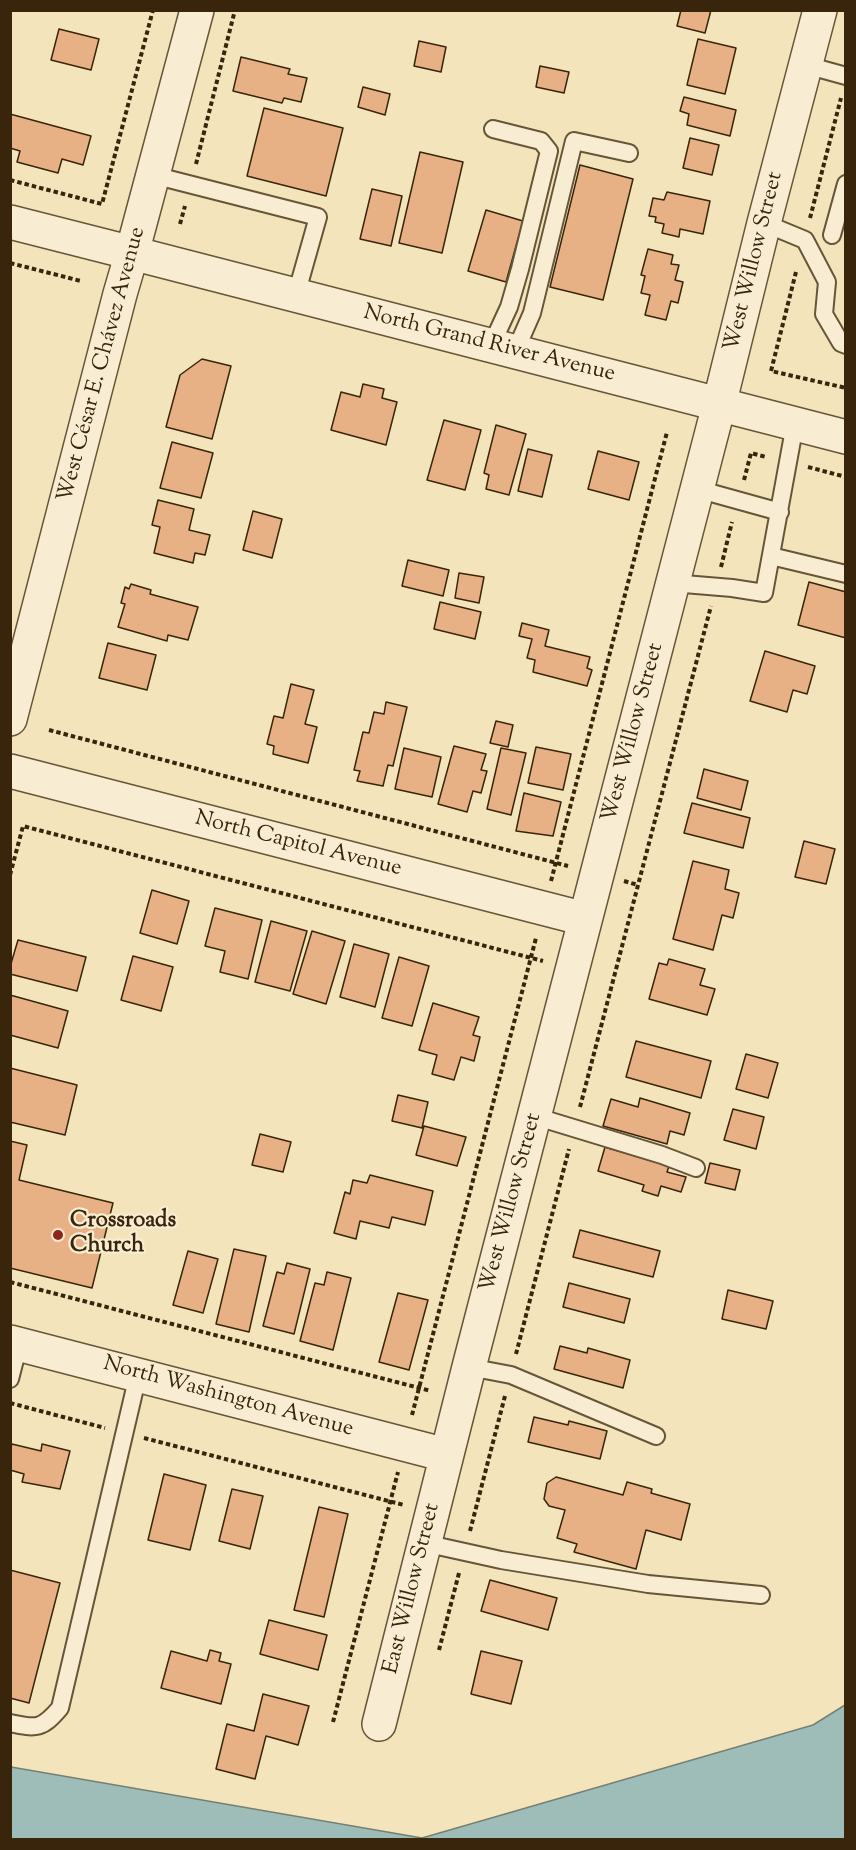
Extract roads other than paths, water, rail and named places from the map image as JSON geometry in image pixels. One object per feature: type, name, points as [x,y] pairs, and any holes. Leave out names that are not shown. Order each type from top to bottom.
[{"type":"street","name":"West César E. Chávez Avenue","points":[[10,719],[117,305],[197,10]]},
{"type":"street","name":"West Willow Street","points":[[446,1455],[820,10]]},
{"type":"street","name":"North Grand River Avenue","points":[[10,222],[846,438]]},
{"type":"street","name":"North Capitol Avenue","points":[[10,771],[585,919]]},
{"type":"street","name":"North Washington Avenue","points":[[15,1343],[446,1455]]},
{"type":"street","name":"East Willow Street","points":[[379,1724],[446,1455]]},
{"type":"lane","points":[[806,65],[846,76]]},
{"type":"lane","points":[[493,129],[541,141],[549,151],[509,307],[503,349]]},
{"type":"lane","points":[[503,349],[531,313],[574,141],[628,153]]},
{"type":"lane","points":[[153,175],[318,217],[296,295]]},
{"type":"lane","points":[[764,223],[805,240],[839,237],[846,184]]},
{"type":"lane","points":[[805,240],[827,282],[824,314],[841,343],[846,345]]},
{"type":"lane","points":[[672,583],[716,586],[764,594],[795,424]]},
{"type":"lane","points":[[697,489],[780,512]]},
{"type":"lane","points":[[771,556],[846,574]]},
{"type":"lane","points":[[534,1116],[662,1155],[696,1168]]},
{"type":"lane","points":[[10,1379],[15,1343]]},
{"type":"lane","points":[[469,1367],[511,1375],[656,1436]]},
{"type":"lane","points":[[10,1723],[31,1728],[48,1722],[60,1708],[138,1375]]},
{"type":"lane","points":[[424,1543],[501,1560],[648,1584],[761,1595]]},
{"type":"water","points":[[845,1705],[845,1839],[11,1839],[11,1767],[422,1838],[813,1725]]},
{"type":"place","name":"Crossroads Church","points":[[58,1235]]}]
